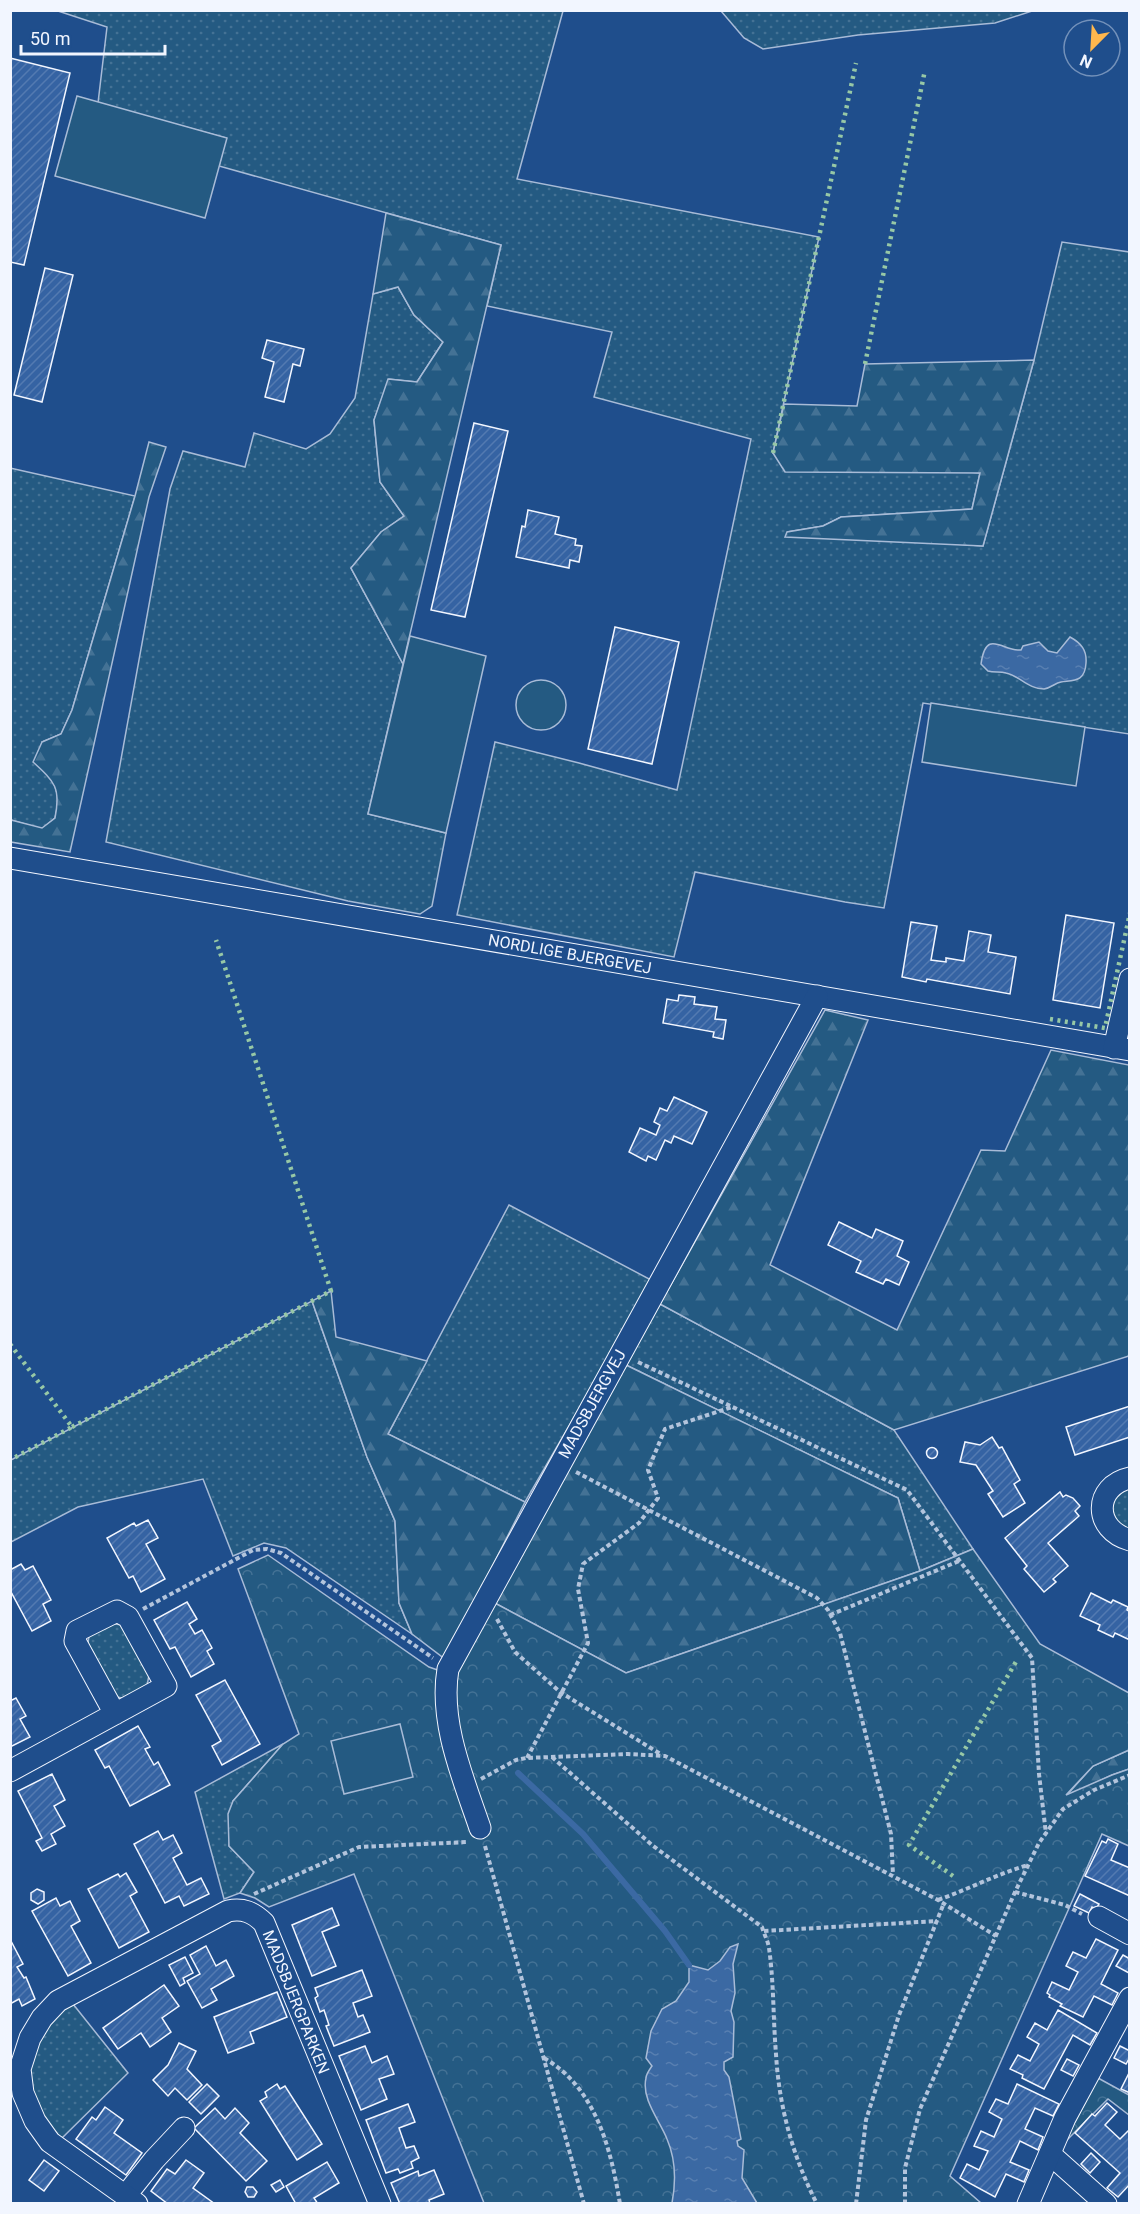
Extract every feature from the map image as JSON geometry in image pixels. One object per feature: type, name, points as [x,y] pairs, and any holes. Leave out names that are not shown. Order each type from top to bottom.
[{"type":"street","name":"NORDLIGE BJERGEVEJ","points":[[10,858],[1121,1049]]},
{"type":"street","points":[[1121,1049],[1130,979]]},
{"type":"street","name":"MADSBJERGVEJ","points":[[482,1835],[456,1753],[445,1701],[448,1669],[817,996]]},
{"type":"street","points":[[1130,1478],[1119,1481],[1111,1487],[1102,1504],[1104,1518],[1111,1531],[1130,1540]]},
{"type":"street","points":[[10,1771],[115,1714],[165,1686],[128,1617],[117,1611],[77,1631],[75,1641],[115,1714]]},
{"type":"street","points":[[184,2128],[154,2160],[131,2199],[50,2142],[34,2121],[15,2069],[42,2018],[58,2001],[228,1911],[245,1911]]},
{"type":"street","name":"MADSBJERGPARKEN","points":[[245,1911],[255,1915],[264,1923],[380,2204]]},
{"type":"street","points":[[1099,1917],[1130,1934]]},
{"type":"street","points":[[1028,2204],[1065,2118],[1130,1998]]},
{"type":"street","points":[[1050,2154],[1106,2204]]},
{"type":"path","points":[[620,1354],[908,1490],[1032,1658],[1039,1774],[1046,1834]]},
{"type":"path","points":[[526,1758],[588,1643],[578,1589],[583,1564],[639,1523],[658,1498],[648,1470],[665,1429],[732,1407]]},
{"type":"path","points":[[559,1464],[817,1598],[840,1633],[891,1833],[894,1875]]},
{"type":"path","points":[[128,1617],[253,1550],[267,1549],[281,1553],[448,1669]]},
{"type":"path","points":[[830,1615],[959,1561]]},
{"type":"path","points":[[486,1597],[515,1652],[560,1692],[664,1756],[894,1875],[996,1936]]},
{"type":"path","points":[[466,1788],[516,1760],[526,1758],[628,1754],[664,1756]]},
{"type":"path","points":[[552,1757],[652,1845],[762,1927],[769,1947],[776,2058],[782,2103],[790,2139],[805,2181],[817,2204]]},
{"type":"path","points":[[905,2204],[905,2168],[920,2109],[1028,1864],[1063,1809],[1094,1790],[1130,1775]]},
{"type":"path","points":[[245,1911],[250,1896],[359,1847],[482,1835],[584,2204]]},
{"type":"path","points":[[938,1900],[961,1892],[998,1874],[1028,1864]]},
{"type":"path","points":[[1015,1892],[1065,1905],[1092,1919],[1099,1917]]},
{"type":"path","points":[[856,2204],[866,2120],[899,2015],[944,1903]]},
{"type":"path","points":[[764,1932],[937,1921]]},
{"type":"path","points":[[543,2057],[562,2068],[577,2086],[601,2127],[620,2204]]},
{"type":"green space","points":[[58,11],[563,11],[517,179],[819,237],[773,453],[980,473],[972,509],[841,517],[823,526],[787,532],[983,546],[1034,360],[1062,242],[1129,252],[1129,734],[923,703],[884,908],[695,872],[674,957],[457,915],[495,742],[677,790],[751,439],[594,397],[612,332],[487,306],[501,245],[219,166],[226,138],[98,103],[107,27]]},
{"type":"green space","points":[[721,11],[1032,11],[995,23],[858,35],[763,49],[744,38]]},
{"type":"green space","points":[[77,96],[227,138],[205,218],[55,176]]},
{"type":"green space","points":[[386,213],[501,245],[403,664],[351,568],[381,532],[404,516],[380,482],[374,420],[388,379],[417,382],[443,342],[414,315],[398,287],[373,294]]},
{"type":"green space","points":[[398,287],[414,315],[443,342],[417,382],[389,379],[374,420],[380,482],[404,516],[381,532],[351,568],[403,664],[368,814],[446,833],[432,906],[420,914],[348,901],[106,842],[170,489],[183,451],[245,467],[254,433],[306,449],[330,434],[355,398],[373,294]]},
{"type":"green space","points":[[1034,360],[983,546],[785,537],[787,532],[823,526],[841,517],[972,509],[980,473],[785,472],[773,453],[784,404],[857,406],[865,364]]},
{"type":"green space","points":[[149,442],[166,447],[149,497],[70,852],[11,842],[11,820],[42,828],[55,818],[57,799],[54,786],[47,775],[33,762],[42,742],[61,734],[72,710]]},
{"type":"green space","points":[[10,468],[135,496],[72,710],[61,734],[42,742],[59,800],[55,818],[42,829],[11,820]]},
{"type":"green space","points":[[410,636],[486,656],[446,833],[368,814]]},
{"type":"green space","points":[[536,680],[546,680],[559,687],[566,700],[566,710],[559,723],[546,730],[536,730],[527,726],[520,719],[516,710],[516,700],[520,691],[527,684]]},
{"type":"green space","points":[[931,703],[1085,727],[1076,786],[922,762]]},
{"type":"green space","points":[[825,1010],[868,1020],[770,1265],[897,1330],[981,1150],[1005,1151],[1051,1050],[1129,1065],[1129,1356],[894,1430],[660,1304]]},
{"type":"green space","points":[[509,1205],[653,1281],[525,1502],[388,1434]]},
{"type":"green space","points":[[331,1291],[336,1337],[427,1361],[388,1434],[525,1502],[445,1659],[412,1634],[399,1603],[395,1521],[367,1457],[312,1301]]},
{"type":"green space","points":[[312,1301],[367,1457],[395,1521],[399,1603],[412,1634],[286,1548],[264,1543],[233,1556],[203,1479],[78,1507],[11,1542],[11,1460]]},
{"type":"green space","points":[[660,1304],[894,1430],[973,1549],[920,1571],[898,1498],[626,1365]]},
{"type":"green space","points":[[626,1365],[898,1498],[920,1571],[626,1673],[491,1601]]},
{"type":"green space","points":[[1129,1487],[1129,1531],[1124,1530],[1111,1513],[1113,1499]]},
{"type":"green space","points":[[973,1549],[1040,1644],[1129,1693],[1129,1750],[1093,1766],[1066,1795],[1129,1769],[1129,1846],[1102,1834],[950,2176],[981,2203],[484,2203],[354,1874],[269,1907],[255,1898],[240,1893],[254,1872],[229,1846],[228,1814],[233,1801],[283,1744],[299,1734],[238,1569],[268,1555],[429,1667],[455,1676],[491,1601],[626,1673],[920,1571]]},
{"type":"green space","points":[[111,1623],[121,1625],[149,1675],[147,1686],[122,1698],[117,1697],[88,1643],[89,1636]]},
{"type":"green space","points":[[400,1724],[413,1777],[344,1794],[331,1741]]},
{"type":"green space","points":[[283,1744],[233,1801],[229,1846],[254,1872],[240,1893],[224,1899],[195,1792]]},
{"type":"green space","points":[[1129,1750],[1129,1769],[1065,1797],[1093,1766]]},
{"type":"green space","points":[[73,2004],[128,2073],[62,2138],[47,2123],[37,2106],[31,2087],[31,2068],[35,2049],[43,2032],[56,2016]]},
{"type":"green space","points":[[1098,2078],[1129,2095],[1129,2115],[1108,2099],[1064,2143]]},
{"type":"water","points":[[1070,637],[1082,647],[1086,658],[1084,674],[1078,679],[1044,689],[1029,685],[1004,672],[988,671],[981,664],[983,653],[991,644],[1021,650],[1023,646],[1039,642],[1048,651],[1057,653]]},
{"type":"water","points":[[738,1944],[733,1964],[735,1993],[731,2011],[734,2022],[733,2057],[724,2062],[724,2070],[729,2077],[741,2139],[737,2141],[738,2146],[744,2150],[742,2178],[757,2203],[672,2203],[674,2163],[667,2139],[649,2102],[645,2086],[652,2066],[646,2058],[651,2031],[662,2009],[676,2001],[689,1982],[689,1965],[708,1970],[720,1961],[730,1947]]},
{"type":"building","points":[[10,58],[70,73],[24,265],[10,262]]},
{"type":"building","points":[[45,268],[73,275],[42,402],[14,395]]},
{"type":"building","points":[[267,340],[304,349],[300,366],[293,364],[284,402],[265,397],[274,362],[262,358]]},
{"type":"building","points":[[474,423],[508,431],[465,617],[431,610]]},
{"type":"building","points":[[528,510],[559,517],[555,534],[576,539],[575,545],[582,546],[579,562],[570,560],[569,568],[516,557],[522,526],[525,527]]},
{"type":"building","points":[[615,627],[679,642],[652,764],[588,749]]},
{"type":"building","points":[[1066,915],[1114,923],[1100,1008],[1053,1000]]},
{"type":"building","points":[[911,922],[937,926],[931,960],[946,962],[946,958],[964,961],[969,931],[991,935],[988,952],[1016,957],[1010,994],[927,979],[926,982],[902,977]]},
{"type":"building","points":[[679,995],[695,997],[694,1004],[717,1007],[715,1019],[726,1020],[723,1039],[713,1037],[714,1032],[663,1023],[667,999],[678,1001]]},
{"type":"building","points":[[674,1097],[707,1112],[692,1144],[674,1136],[671,1143],[665,1140],[656,1160],[648,1156],[646,1161],[629,1152],[640,1128],[656,1135],[660,1125],[654,1122],[660,1108],[667,1111]]},
{"type":"building","points":[[839,1222],[872,1238],[876,1229],[903,1241],[897,1256],[909,1262],[899,1285],[886,1279],[883,1284],[856,1272],[861,1261],[828,1245]]},
{"type":"building","points":[[1130,1406],[1130,1437],[1075,1455],[1066,1427]]},
{"type":"building","points":[[992,1437],[999,1448],[1002,1447],[1020,1480],[1014,1484],[1025,1503],[1003,1517],[988,1494],[993,1491],[976,1465],[960,1462],[965,1442],[980,1445]]},
{"type":"building","points":[[932,1447],[938,1453],[932,1459],[926,1453]]},
{"type":"building","points":[[1060,1492],[1063,1497],[1066,1495],[1073,1498],[1080,1506],[1075,1511],[1079,1516],[1048,1543],[1068,1566],[1053,1579],[1056,1582],[1044,1592],[1024,1569],[1027,1566],[1005,1538]]},
{"type":"building","points":[[148,1520],[158,1538],[146,1544],[165,1579],[141,1592],[133,1576],[129,1578],[107,1538],[134,1523],[136,1526]]},
{"type":"building","points":[[21,1564],[25,1570],[33,1566],[51,1600],[43,1604],[51,1621],[32,1631],[10,1590],[10,1570]]},
{"type":"building","points":[[1091,1593],[1111,1603],[1113,1600],[1128,1607],[1130,1640],[1115,1633],[1113,1637],[1098,1630],[1100,1625],[1080,1616]]},
{"type":"building","points":[[187,1602],[197,1619],[189,1624],[195,1634],[202,1630],[212,1648],[207,1651],[214,1664],[191,1677],[175,1647],[170,1649],[154,1620]]},
{"type":"building","points":[[225,1680],[260,1744],[222,1765],[212,1746],[221,1741],[196,1695]]},
{"type":"building","points":[[16,1698],[26,1716],[20,1719],[30,1737],[10,1747],[10,1701]]},
{"type":"building","points":[[138,1726],[150,1747],[145,1749],[154,1765],[158,1762],[170,1785],[130,1806],[109,1766],[105,1768],[95,1750]]},
{"type":"building","points":[[52,1774],[65,1800],[54,1806],[65,1826],[51,1834],[56,1844],[42,1851],[36,1841],[42,1838],[18,1791]]},
{"type":"building","points":[[158,1831],[163,1840],[173,1835],[182,1853],[173,1858],[187,1885],[201,1878],[209,1894],[184,1906],[179,1896],[165,1903],[134,1844]]},
{"type":"building","points":[[1108,1839],[1118,1844],[1111,1860],[1130,1868],[1130,1896],[1085,1876],[1102,1841],[1106,1843]]},
{"type":"building","points":[[126,1873],[137,1892],[130,1896],[149,1932],[119,1948],[88,1889],[118,1874],[120,1877]]},
{"type":"building","points":[[37,1889],[44,1892],[44,1900],[38,1904],[31,1900],[31,1893]]},
{"type":"building","points":[[1080,1894],[1099,1904],[1096,1909],[1092,1907],[1089,1913],[1074,1906]]},
{"type":"building","points":[[56,1898],[60,1906],[70,1901],[80,1921],[71,1926],[91,1963],[68,1976],[32,1911]]},
{"type":"building","points":[[332,1908],[339,1925],[322,1932],[336,1966],[312,1976],[292,1925]]},
{"type":"building","points":[[1096,1939],[1118,1950],[1101,1984],[1118,1993],[1112,2005],[1094,1996],[1083,2017],[1060,2006],[1062,2004],[1049,1997],[1047,1993],[1052,1982],[1069,1990],[1078,1972],[1066,1966],[1073,1952],[1086,1958]]},
{"type":"building","points":[[11,1941],[23,1964],[17,1967],[24,1978],[26,1977],[35,1999],[22,2006],[19,1999],[10,2004]]},
{"type":"building","points":[[206,1946],[216,1966],[226,1960],[234,1976],[211,1989],[217,2000],[202,2008],[187,1981],[200,1974],[190,1955]]},
{"type":"building","points":[[1123,1955],[1130,1959],[1129,1973],[1116,1966]]},
{"type":"building","points":[[185,1957],[193,1973],[183,1978],[185,1983],[180,1986],[169,1965]]},
{"type":"building","points":[[362,1970],[372,1996],[353,2003],[358,2017],[363,2015],[370,2032],[334,2046],[326,2026],[329,2025],[324,2010],[320,2012],[315,1998],[318,1996],[315,1988]]},
{"type":"building","points":[[164,1985],[179,2006],[162,2018],[171,2032],[150,2047],[141,2033],[118,2049],[103,2028]]},
{"type":"building","points":[[277,1992],[287,2017],[250,2032],[254,2043],[228,2053],[214,2017]]},
{"type":"building","points":[[1058,2010],[1097,2033],[1090,2045],[1073,2035],[1044,2089],[1010,2069],[1018,2055],[1030,2061],[1039,2044],[1027,2037],[1035,2023],[1047,2030]]},
{"type":"building","points":[[179,2043],[196,2051],[187,2069],[202,2085],[187,2100],[175,2088],[168,2096],[153,2080],[168,2065]]},
{"type":"building","points":[[365,2046],[372,2063],[387,2056],[394,2074],[379,2079],[387,2099],[361,2110],[339,2056]]},
{"type":"building","points":[[1120,2046],[1130,2051],[1126,2064],[1114,2058]]},
{"type":"building","points":[[1067,2059],[1079,2065],[1073,2076],[1061,2070]]},
{"type":"building","points":[[1130,2071],[1130,2093],[1121,2089]]},
{"type":"building","points":[[207,2084],[219,2096],[201,2114],[189,2102]]},
{"type":"building","points":[[277,2084],[280,2089],[285,2086],[322,2144],[297,2160],[260,2101],[267,2097],[265,2092]]},
{"type":"building","points":[[1017,2084],[1059,2104],[1053,2116],[1035,2108],[1025,2129],[1043,2137],[1038,2150],[1020,2141],[1010,2162],[1029,2170],[1024,2182],[1006,2174],[995,2197],[960,2178],[967,2164],[979,2170],[988,2151],[974,2146],[981,2131],[994,2137],[1002,2119],[989,2112],[996,2099],[1008,2104]]},
{"type":"building","points":[[1107,2103],[1117,2112],[1105,2125],[1120,2139],[1130,2129],[1130,2184],[1118,2197],[1107,2188],[1120,2173],[1075,2133],[1092,2114],[1095,2116]]},
{"type":"building","points":[[408,2104],[415,2122],[399,2128],[406,2148],[414,2146],[419,2158],[411,2162],[413,2168],[400,2173],[398,2169],[386,2173],[366,2120]]},
{"type":"building","points":[[105,2107],[123,2120],[114,2133],[142,2153],[126,2175],[76,2139],[92,2117],[96,2120]]},
{"type":"building","points":[[215,2108],[225,2119],[235,2108],[249,2123],[240,2133],[267,2161],[246,2181],[194,2128]]},
{"type":"building","points":[[1091,2153],[1100,2162],[1090,2173],[1081,2164]]},
{"type":"building","points":[[44,2160],[59,2171],[44,2191],[29,2180]]},
{"type":"building","points":[[186,2160],[204,2173],[193,2188],[215,2204],[168,2204],[151,2191],[167,2169],[175,2174]]},
{"type":"building","points":[[327,2162],[339,2183],[314,2198],[318,2204],[296,2204],[286,2186]]},
{"type":"building","points":[[434,2170],[444,2194],[429,2200],[430,2204],[400,2204],[391,2183],[418,2171],[419,2176]]},
{"type":"building","points":[[280,2180],[284,2187],[276,2192],[271,2185]]},
{"type":"building","points":[[247,2187],[253,2187],[257,2192],[254,2197],[248,2197],[245,2192]]},
{"type":"waterway","points":[[518,1773],[583,1834],[665,1931],[689,1965]]},
{"type":"hedge","points":[[773,453],[856,63]]},
{"type":"hedge","points":[[865,364],[925,70]]},
{"type":"hedge","points":[[1050,1019],[1105,1028],[1130,913]]},
{"type":"hedge","points":[[72,1427],[331,1291],[216,940]]},
{"type":"hedge","points":[[10,1344],[72,1427],[10,1460]]},
{"type":"hedge","points":[[953,1876],[909,1845],[1017,1660]]}]
